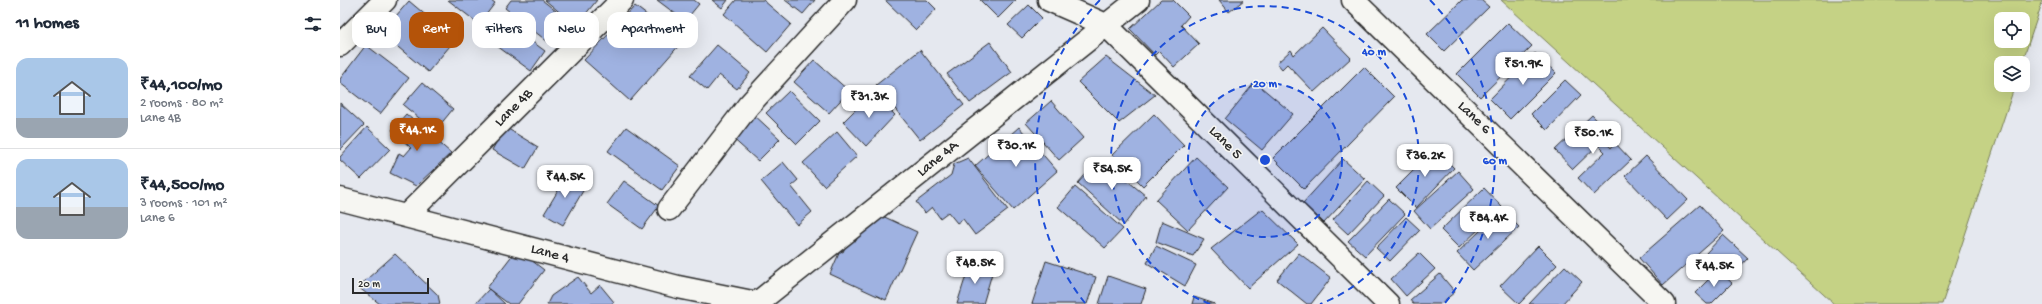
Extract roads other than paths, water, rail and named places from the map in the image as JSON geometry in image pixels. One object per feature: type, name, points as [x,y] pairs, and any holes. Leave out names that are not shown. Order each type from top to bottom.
[{"type":"street","points":[[340,45],[385,0]]},
{"type":"street","name":"Lane 4B","points":[[406,216],[622,0]]},
{"type":"street","points":[[669,209],[748,106],[845,0]]},
{"type":"street","name":"Lane 5","points":[[1049,0],[1106,25],[1388,304]]},
{"type":"street","name":"Lane 4A","points":[[760,304],[1138,0]]},
{"type":"street","name":"Lane 6","points":[[1353,0],[1664,304]]},
{"type":"street","name":"Lane 4","points":[[340,199],[406,216],[675,295],[760,304]]}]
